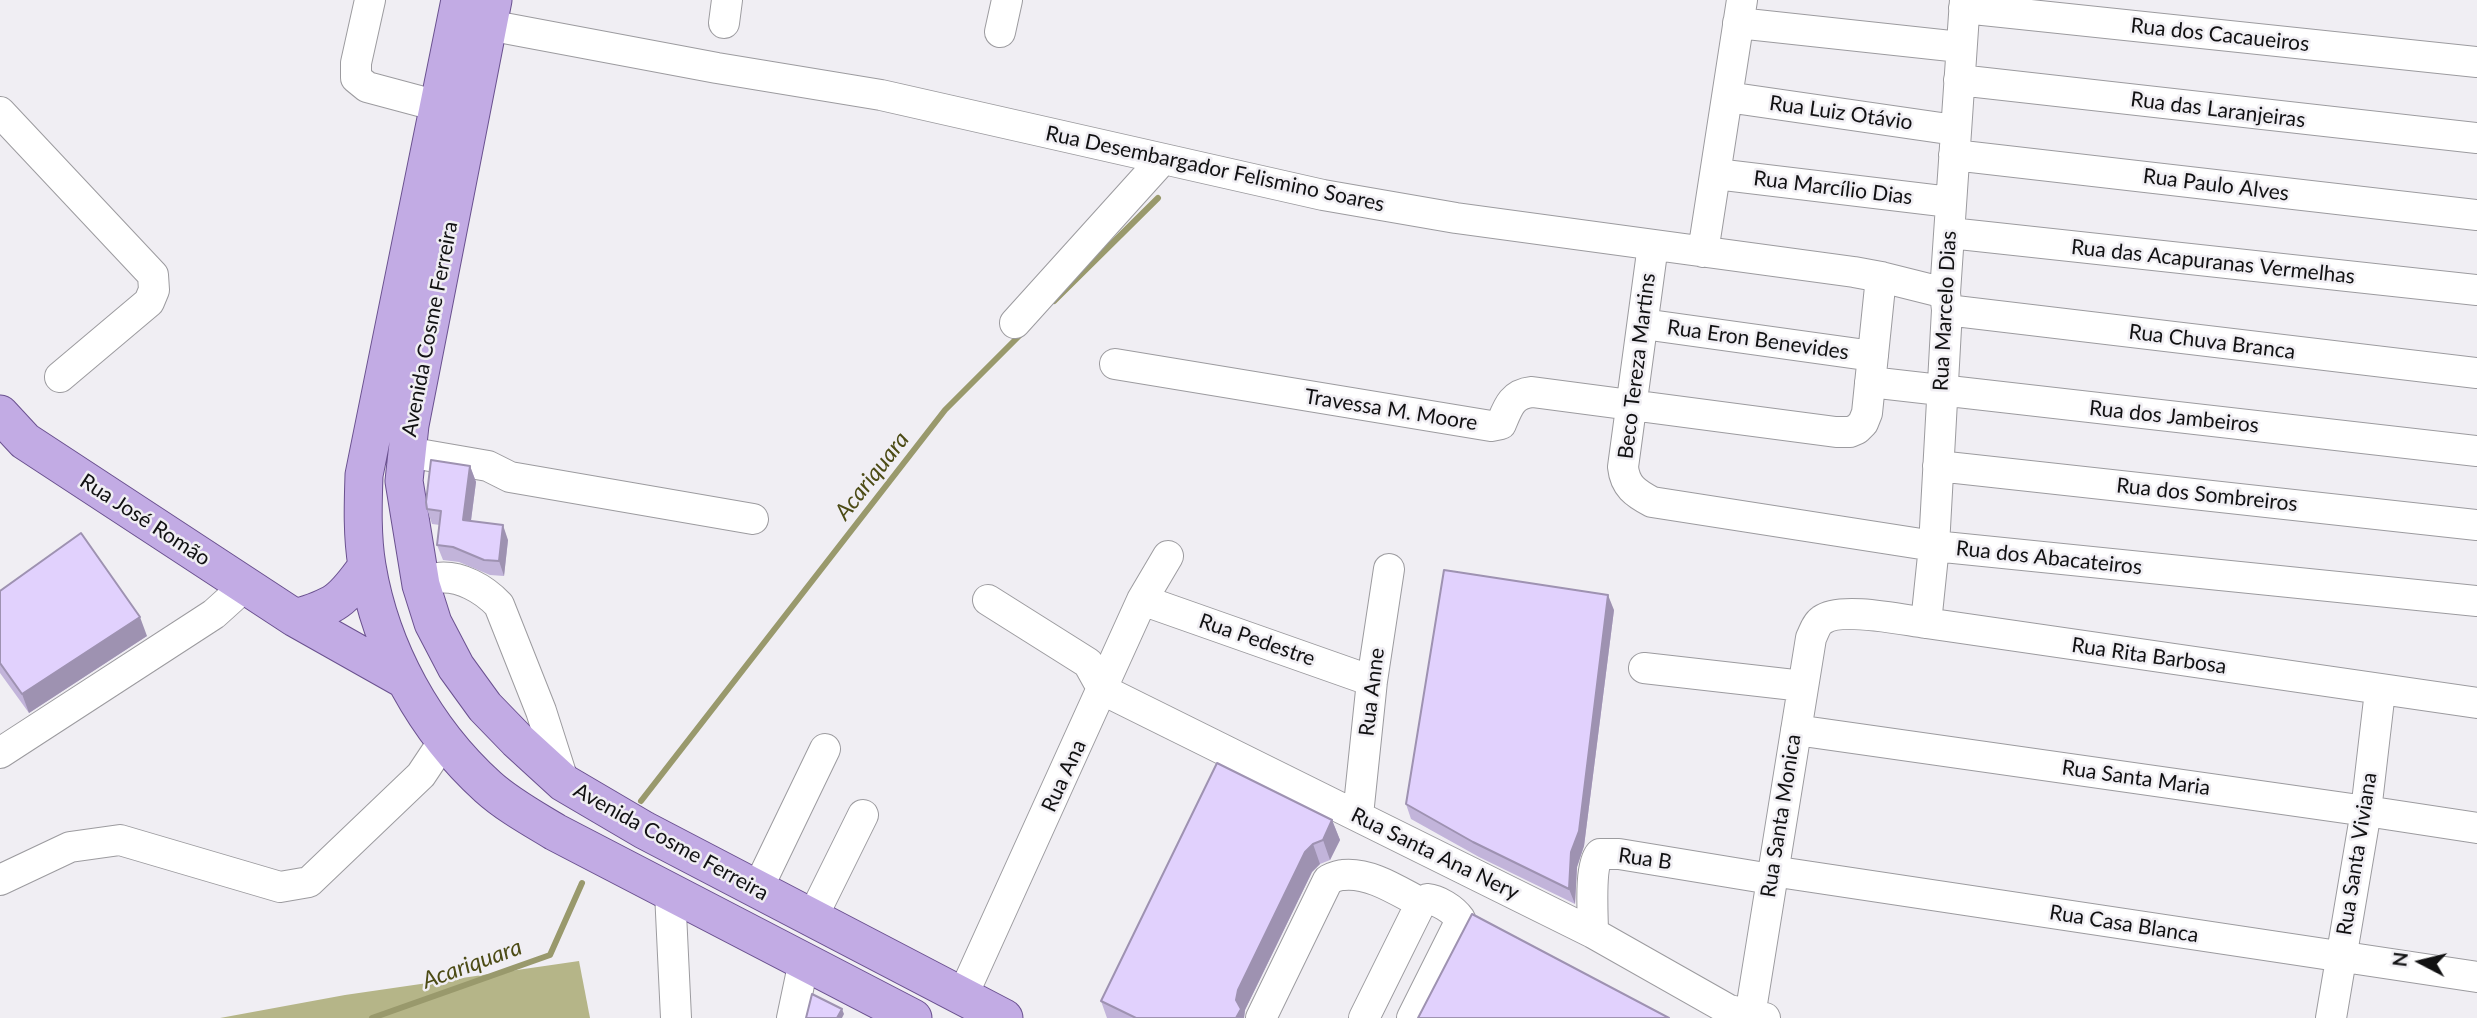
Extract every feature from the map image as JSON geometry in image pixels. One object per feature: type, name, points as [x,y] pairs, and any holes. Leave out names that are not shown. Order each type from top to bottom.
[{"type":"main road","name":"Avenida Cosme Ferreira","points":[[460,0],[364,475],[363,525],[367,566],[388,642],[405,680],[428,719],[489,787],[519,810],[913,1018]]},
{"type":"main road","name":"Avenida Cosme Ferreira","points":[[491,13],[410,425],[404,481],[421,586],[433,623],[463,677],[485,707],[564,783],[644,830],[1004,1018]]},
{"type":"main road","name":"Rua José Romão","points":[[0,414],[13,440],[295,618],[405,680]]},
{"type":"main road","points":[[295,618],[326,609],[338,602],[350,591],[367,566]]},
{"type":"street","points":[[370,0],[356,63],[356,78],[366,87],[438,106]]},
{"type":"street","points":[[1000,32],[1007,0]]},
{"type":"street","name":"Rua Marcelo Dias","points":[[1926,623],[1934,546],[1950,202],[1964,4]]},
{"type":"street","name":"Rua dos Cacaueiros","points":[[1964,4],[2477,62]]},
{"type":"street","points":[[1703,252],[1740,12],[1960,47]]},
{"type":"street","name":"Rua Desembargador Felismino Soares","points":[[491,13],[717,68],[881,96],[1323,195],[1456,218],[1881,277],[1946,302]]},
{"type":"street","name":"Rua das Laranjeiras","points":[[1959,80],[2477,138]]},
{"type":"street","name":"Rua Luiz Otávio","points":[[1727,97],[1954,143]]},
{"type":"street","points":[[0,112],[153,275],[154,290],[149,302],[60,377]]},
{"type":"street","name":"Rua Paulo Alves","points":[[1954,143],[2477,215]]},
{"type":"street","points":[[1015,323],[1163,159]]},
{"type":"street","name":"Rua Marcílio Dias","points":[[1717,174],[1950,202]]},
{"type":"street","name":"Rua das Acapuranas Vermelhas","points":[[1950,233],[2477,290]]},
{"type":"street","name":"Beco Tereza Martins","points":[[1628,486],[1623,467],[1653,245]]},
{"type":"street","points":[[1872,369],[1881,277]]},
{"type":"street","name":"Rua Chuva Branca","points":[[1946,302],[2477,373]]},
{"type":"street","name":"Rua Eron Benevides","points":[[1643,324],[1872,369]]},
{"type":"street","name":"Travessa M. Moore","points":[[1115,364],[1491,426],[1502,424],[1509,405],[1522,393],[1542,393],[1836,432],[1850,432],[1863,423],[1867,413],[1872,369]]},
{"type":"street","name":"Rua dos Jambeiros","points":[[1872,369],[1941,391],[2477,451]]},
{"type":"street","points":[[407,452],[488,466],[510,477],[752,519]]},
{"type":"street","name":"Rua dos Sombreiros","points":[[1938,466],[2477,525]]},
{"type":"street","name":"Rua dos Abacateiros","points":[[1628,486],[1652,502],[1934,546],[2477,601]]},
{"type":"street","name":"Rua Ana","points":[[962,997],[1142,600],[1168,556]]},
{"type":"street","name":"Rua Anne","points":[[1358,816],[1372,681],[1389,569]]},
{"type":"street","points":[[421,586],[436,578],[462,581],[488,594],[499,606],[541,711],[564,783]]},
{"type":"street","points":[[0,753],[214,614],[245,586]]},
{"type":"street","points":[[988,600],[1088,663],[1103,690]]},
{"type":"street","name":"Rua Pedestre","points":[[1142,600],[1372,681]]},
{"type":"street","name":"Rua Rita Barbosa","points":[[1822,620],[1847,614],[1926,623],[2477,703]]},
{"type":"street","name":"Rua Santa Monica","points":[[1757,1017],[1771,875],[1811,638],[1822,620]]},
{"type":"street","points":[[1644,668],[1803,686]]},
{"type":"street","name":"Rua Santa Ana Nery","points":[[1103,690],[1592,933],[1729,1010],[1757,1017]]},
{"type":"street","name":"Rua Santa Viviana","points":[[2332,1018],[2340,956],[2366,811],[2380,691]]},
{"type":"street","name":"Rua Santa Maria","points":[[1796,730],[2477,828]]},
{"type":"street","points":[[0,880],[70,847],[120,840],[280,887],[309,882],[421,775],[445,739]]},
{"type":"street","points":[[757,890],[825,749]]},
{"type":"street","points":[[812,918],[863,815]]},
{"type":"street","name":"Rua B","points":[[1592,933],[1594,869],[1596,858],[1600,854],[1619,854],[1771,875]]},
{"type":"street","points":[[1261,1018],[1328,880],[1343,875],[1363,878],[1382,883],[1421,903]]},
{"type":"street","name":"Rua Casa Blanca","points":[[1771,875],[2477,977]]},
{"type":"street","points":[[670,892],[676,1018]]},
{"type":"street","points":[[1364,1018],[1421,903],[1427,898],[1456,913],[1460,919],[1412,1018]]},
{"type":"street","points":[[792,1018],[804,961]]},
{"type":"green space","points":[[579,961],[590,1018],[220,1018],[345,995]]},
{"type":"building","points":[[431,460],[470,466],[463,520],[503,525],[499,561],[484,560],[453,547],[437,545],[441,511],[427,509],[426,502]]},
{"type":"building","points":[[81,533],[140,617],[22,694],[0,663],[0,591]]},
{"type":"building","points":[[1444,570],[1608,595],[1579,831],[1571,852],[1569,889],[1473,842],[1406,804]]},
{"type":"building","points":[[1217,763],[1332,820],[1323,840],[1313,844],[1305,852],[1238,990],[1236,1000],[1241,1009],[1236,1018],[1136,1018],[1101,1001]]},
{"type":"building","points":[[1472,914],[1669,1018],[1418,1018]]},
{"type":"building","points":[[812,994],[842,1009],[837,1018],[806,1018]]},
{"type":"waterway","name":"Acariquara","points":[[1054,301],[1158,198]]},
{"type":"waterway","name":"Acariquara","points":[[641,801],[945,410],[1022,333]]},
{"type":"waterway","name":"Acariquara","points":[[372,1018],[550,955],[582,883]]}]
